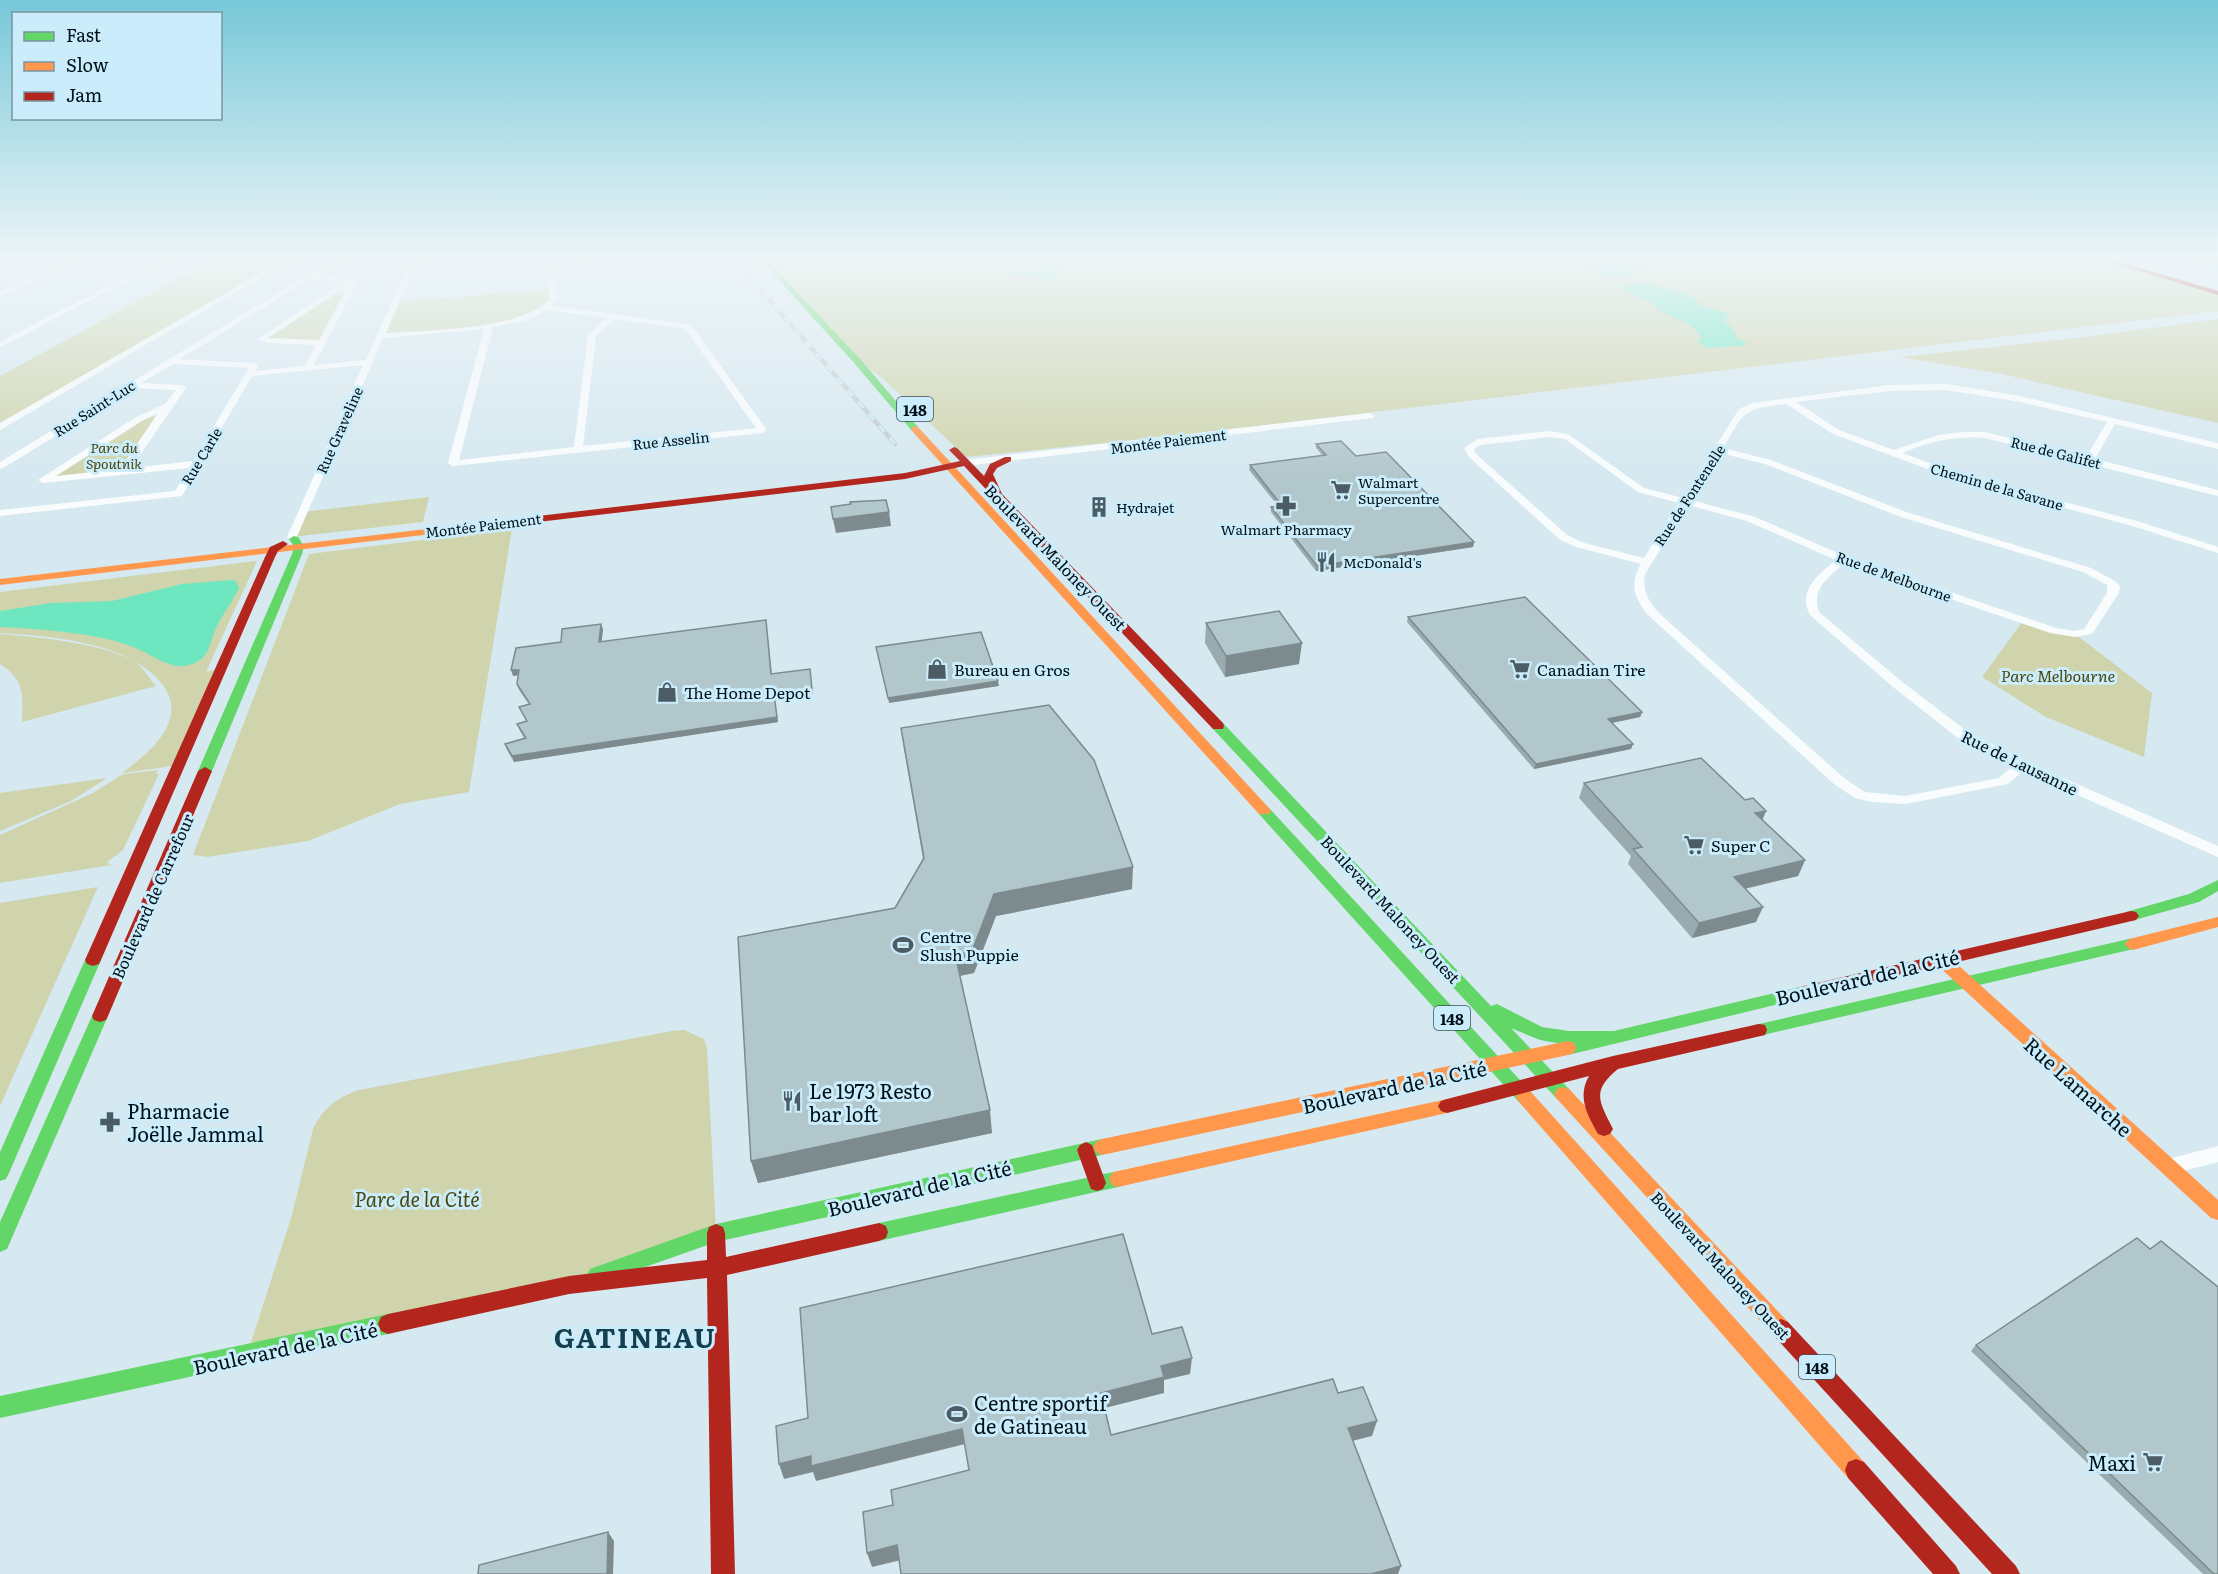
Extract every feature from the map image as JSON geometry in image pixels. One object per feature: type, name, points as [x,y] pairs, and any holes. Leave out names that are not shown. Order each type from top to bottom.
[{"type":"main road","name":"Boulevard Maloney Ouest","points":[[829,330],[947,465],[1517,1088],[1948,1574]]},
{"type":"main road","name":"Boulevard Maloney Ouest","points":[[858,362],[881,377],[922,415]]},
{"type":"main road","name":"Boulevard Maloney Ouest","points":[[943,438],[1215,721],[2008,1574]]},
{"type":"main road","points":[[1003,502],[988,474],[993,466],[1008,459]]},
{"type":"main road","name":"Montée Paiement","points":[[0,572],[905,476],[947,465],[965,463]]},
{"type":"main road","points":[[0,582],[274,549],[296,542]]},
{"type":"main road","name":"Boulevard de Carrefour","points":[[0,1243],[164,869],[296,542]]},
{"type":"main road","name":"Boulevard de Carrefour","points":[[0,1173],[274,549]]},
{"type":"main road","name":"Boulevard de la Cité","points":[[569,1285],[716,1233],[1086,1150],[1618,1037],[2156,910],[2194,898],[2218,885]]},
{"type":"main road","name":"Boulevard de la Cité","points":[[0,1407],[569,1285],[717,1268],[1433,1110],[1613,1063],[2186,932],[2218,922]]},
{"type":"main road","points":[[1425,945],[1503,1016],[1530,1033],[1558,1039],[1618,1037]]},
{"type":"main road","name":"Rue Lamarche","points":[[1941,959],[2218,1212]]},
{"type":"main road","points":[[1613,1063],[1593,1080],[1591,1105],[1624,1161]]},
{"type":"main road","points":[[1086,1150],[1097,1183]]},
{"type":"main road","points":[[716,1233],[723,1574]]},
{"type":"street","points":[[0,345],[28,330]]},
{"type":"street","points":[[0,427],[164,330]]},
{"type":"street","name":"Rue Saint-Luc","points":[[0,466],[221,330]]},
{"type":"street","points":[[275,330],[262,339],[322,343]]},
{"type":"street","points":[[308,368],[329,330]]},
{"type":"street","name":"Rue Graveline","points":[[296,542],[382,330]]},
{"type":"street","points":[[380,336],[440,330]]},
{"type":"street","name":"Rue Asselin","points":[[488,330],[453,464],[762,430],[689,330]]},
{"type":"street","points":[[578,450],[592,335],[597,330]]},
{"type":"street","points":[[171,361],[251,365],[253,368],[250,374]]},
{"type":"street","points":[[250,374],[369,362]]},
{"type":"street","name":"Rue Carle","points":[[0,513],[178,494],[250,374]]},
{"type":"street","points":[[123,472],[160,419],[166,406],[183,388],[132,385]]},
{"type":"street","name":"Rue de Fontenelle","points":[[2022,765],[2003,781],[1938,794],[1894,801],[1860,795],[1839,781],[1650,610],[1640,596],[1638,588],[1640,574],[1646,562],[1744,409],[1786,400],[1897,387],[1946,387],[1999,395],[2218,446]]},
{"type":"street","name":"Chemin de la Savane","points":[[1786,400],[1836,432],[1973,482],[2133,523],[2218,550]]},
{"type":"street","points":[[166,406],[139,419],[43,480],[196,464]]},
{"type":"street","name":"Montée Paiement","points":[[965,463],[1370,416]]},
{"type":"street","points":[[2089,461],[2112,422]]},
{"type":"street","name":"Rue de Melbourne","points":[[1646,562],[1563,537],[1472,455],[1470,446],[1478,442],[1543,434],[1562,435],[1578,442],[1635,487],[1751,519],[1843,559],[2065,633],[2082,634],[2092,629],[2114,590],[2111,583],[2086,570],[1930,524],[1768,462],[1719,450]]},
{"type":"street","name":"Rue de Galifet","points":[[1894,454],[1920,441],[1977,434],[2218,493]]},
{"type":"street","name":"Rue de Lausanne","points":[[1843,559],[1812,590],[1809,600],[1814,613],[1952,728],[2022,765],[2218,852]]},
{"type":"street","points":[[2169,1167],[2218,1154]]},
{"type":"green space","points":[[84,330],[166,330],[0,427],[0,376]]},
{"type":"green space","points":[[273,330],[329,330],[322,343],[268,341],[262,337]]},
{"type":"green space","points":[[382,330],[440,330],[380,336]]},
{"type":"green space","points":[[829,330],[2056,330],[1191,434],[966,457],[881,377],[858,362]]},
{"type":"green space","points":[[2134,330],[2218,330],[2218,423],[1997,373],[1900,357]]},
{"type":"green space","name":"Parc du Spoutnik","points":[[156,416],[123,472],[43,480],[139,419]]},
{"type":"green space","points":[[429,497],[423,522],[292,537],[303,512]]},
{"type":"green space","points":[[512,529],[469,792],[400,804],[308,841],[207,857],[193,855],[309,554]]},
{"type":"green space","points":[[257,561],[206,672],[223,668],[180,765],[122,773],[153,747],[168,725],[171,701],[165,688],[151,673],[133,660],[90,644],[43,636],[0,633],[0,592]]},
{"type":"green space","name":"Parc Melbourne","points":[[2023,621],[2075,634],[2152,693],[2144,757],[2046,717],[1982,677]]},
{"type":"green space","points":[[0,634],[87,645],[120,655],[137,663],[156,686],[22,722],[21,689],[14,676],[0,664]]},
{"type":"green space","points":[[158,770],[156,774],[159,774],[123,850],[107,862],[111,865],[0,883],[0,835],[93,793],[123,774]]},
{"type":"green space","points":[[107,778],[71,801],[0,831],[0,793]]},
{"type":"green space","points":[[98,887],[0,1106],[0,903]]},
{"type":"green space","name":"Parc de la Cité","points":[[684,1030],[704,1039],[707,1048],[716,1233],[569,1285],[247,1355],[292,1215],[313,1129],[321,1115],[332,1104],[359,1090]]},
{"type":"shaded area","points":[[1695,330],[1734,330],[1737,334],[1734,336],[1747,343],[1743,346],[1707,348],[1697,341],[1702,337]]},
{"type":"shaded area","points":[[236,581],[239,589],[218,623],[206,654],[200,660],[184,666],[169,664],[126,644],[91,636],[0,627],[0,611],[51,603],[112,601],[182,584]]},
{"type":"building","name":"Walmart Supercentre","points":[[1341,441],[1356,456],[1386,452],[1474,542],[1317,566],[1271,507],[1282,506],[1250,465],[1326,455],[1316,444]]},
{"type":"building","points":[[886,500],[889,512],[833,519],[831,507],[851,504],[850,502]]},
{"type":"building","name":"Canadian Tire","points":[[1525,597],[1642,712],[1608,719],[1633,744],[1536,764],[1408,617]]},
{"type":"building","points":[[1279,611],[1302,643],[1226,656],[1206,623]]},
{"type":"building","name":"The Home Depot","points":[[766,620],[771,674],[810,669],[812,689],[774,694],[777,717],[512,756],[505,744],[526,738],[517,724],[527,721],[519,707],[530,704],[517,684],[519,670],[511,670],[516,648],[561,642],[562,629],[601,624],[599,642]]},
{"type":"building","name":"Bureau en Gros","points":[[981,632],[998,681],[888,698],[876,647]]},
{"type":"building","name":"Centre Slush Puppie","points":[[1049,705],[1094,760],[1133,867],[994,894],[972,951],[955,954],[990,1110],[751,1161],[738,937],[895,908],[924,858],[901,728]]},
{"type":"building","name":"Super C","points":[[1701,758],[1745,800],[1753,798],[1766,811],[1755,813],[1805,860],[1734,877],[1763,907],[1699,923],[1633,849],[1642,847],[1584,783]]},
{"type":"building","name":"Centre sportif de Gatineau","points":[[1123,1234],[1152,1334],[1182,1327],[1192,1358],[1161,1366],[1164,1377],[1101,1393],[1111,1435],[1333,1379],[1338,1393],[1363,1387],[1377,1421],[1348,1428],[1401,1566],[1371,1574],[901,1574],[897,1545],[867,1553],[863,1512],[893,1505],[891,1490],[969,1470],[962,1429],[811,1466],[811,1456],[779,1464],[776,1426],[808,1418],[800,1308]]},
{"type":"building","name":"Maxi","points":[[2137,1238],[2150,1249],[2161,1241],[2218,1287],[2218,1574],[2214,1574],[1976,1345]]},
{"type":"building","points":[[608,1532],[607,1574],[478,1574],[479,1565]]},
{"type":"railway","points":[[796,330],[895,444]]},
{"type":"traffic: fast","points":[[829,330],[915,429]]},
{"type":"traffic: fast","points":[[205,771],[297,554],[299,546],[294,539]]},
{"type":"traffic: fast","points":[[1218,726],[1563,1094]]},
{"type":"traffic: fast","points":[[1264,811],[1525,1097]]},
{"type":"traffic: fast","points":[[2131,916],[2194,898],[2218,885]]},
{"type":"traffic: fast","points":[[1759,1030],[2133,944]]},
{"type":"traffic: fast","points":[[0,1173],[93,960]]},
{"type":"traffic: fast","points":[[1568,1048],[1804,992]]},
{"type":"traffic: fast","points":[[1497,1010],[1526,1028],[1540,1033],[1569,1038],[1618,1037]]},
{"type":"traffic: fast","points":[[0,1243],[100,1016]]},
{"type":"traffic: fast","points":[[597,1275],[716,1233],[1102,1147]]},
{"type":"traffic: fast","points":[[879,1232],[1118,1179]]},
{"type":"traffic: fast","points":[[0,1407],[388,1324]]},
{"type":"traffic: slow","points":[[915,429],[1264,811]]},
{"type":"traffic: slow","points":[[0,582],[521,521]]},
{"type":"traffic: slow","points":[[2133,944],[2218,922]]},
{"type":"traffic: slow","points":[[1941,959],[2218,1212]]},
{"type":"traffic: slow","points":[[1102,1147],[1568,1048]]},
{"type":"traffic: slow","points":[[1563,1094],[1781,1329]]},
{"type":"traffic: slow","points":[[1525,1097],[1856,1470]]},
{"type":"traffic: slow","points":[[1118,1179],[1447,1106]]},
{"type":"traffic: jam","points":[[954,450],[1218,726]]},
{"type":"traffic: jam","points":[[998,493],[988,474],[993,466],[1008,459]]},
{"type":"traffic: jam","points":[[521,521],[905,476],[965,463]]},
{"type":"traffic: jam","points":[[93,960],[270,557],[274,549],[283,544]]},
{"type":"traffic: jam","points":[[100,1016],[205,771]]},
{"type":"traffic: jam","points":[[1804,992],[2131,916]]},
{"type":"traffic: jam","points":[[1447,1106],[1613,1063],[1759,1030]]},
{"type":"traffic: jam","points":[[1604,1129],[1591,1101],[1591,1093],[1597,1078],[1613,1063]]},
{"type":"traffic: jam","points":[[1086,1150],[1097,1183]]},
{"type":"traffic: jam","points":[[388,1324],[569,1285],[717,1268],[879,1232]]},
{"type":"traffic: jam","points":[[716,1233],[723,1574]]},
{"type":"traffic: jam","points":[[1781,1329],[2008,1574]]},
{"type":"traffic: jam","points":[[1856,1470],[1948,1574]]},
{"type":"place","name":"Walmart Supercentre","points":[[1341,490]]},
{"type":"place","name":"Walmart Pharmacy","points":[[1286,506]]},
{"type":"place","name":"Hydrajet","points":[[1099,507]]},
{"type":"place","name":"McDonald's","points":[[1326,562]]},
{"type":"place","name":"Bureau en Gros","points":[[937,669]]},
{"type":"place","name":"Canadian Tire","points":[[1520,669]]},
{"type":"place","name":"The Home Depot","points":[[667,692]]},
{"type":"place","name":"Super C","points":[[1694,845]]},
{"type":"place","name":"Centre Slush Puppie","points":[[903,945]]},
{"type":"place","name":"Le 1973 Resto bar loft","points":[[792,1101]]},
{"type":"place","name":"Pharmacie Joëlle Jammal","points":[[110,1122]]},
{"type":"place","name":"Centre sportif de Gatineau","points":[[957,1414]]},
{"type":"place","name":"Maxi","points":[[2153,1462]]},
{"type":"district","name":"GATINEAU","points":[[635,1336]]}]
